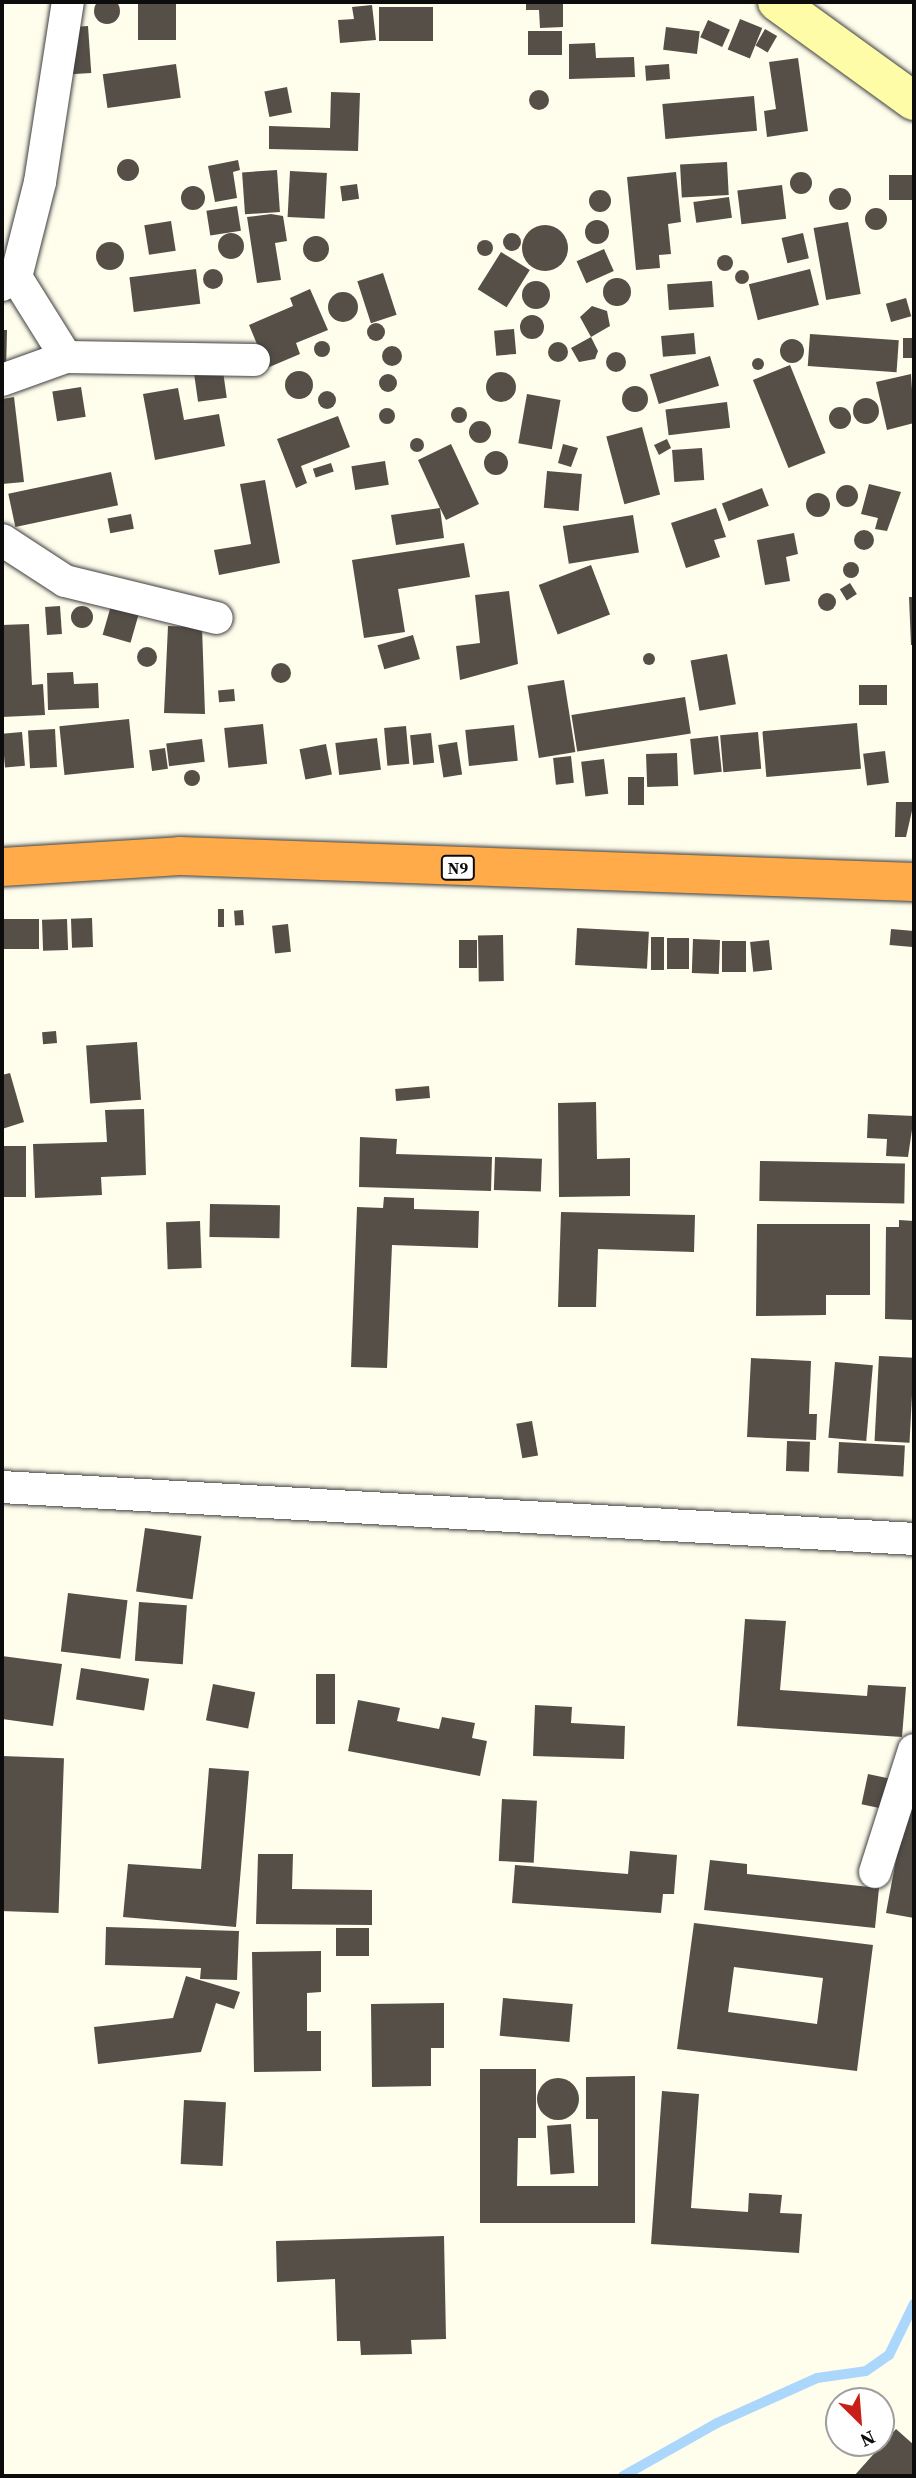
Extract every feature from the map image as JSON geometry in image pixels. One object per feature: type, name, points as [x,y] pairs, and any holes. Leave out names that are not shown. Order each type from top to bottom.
[{"type":"highway","name":"N9","points":[[2,867],[180,856],[914,882]]},
{"type":"street","points":[[66,357],[9,281],[40,182],[68,2]]},
{"type":"street","points":[[777,2],[911,94]]},
{"type":"street","points":[[2,380],[66,357],[254,360]]},
{"type":"street","points":[[2,540],[65,581],[217,618]]},
{"type":"street","points":[[2,1487],[914,1539]]},
{"type":"street","points":[[875,1872],[914,1750]]},
{"type":"building","points":[[107,-2],[116,2],[120,11],[116,20],[107,24],[98,20],[94,11],[98,2]]},
{"type":"building","points":[[138,2],[176,2],[176,40],[138,40]]},
{"type":"building","points":[[526,2],[563,2],[563,27],[540,28],[539,10],[526,10]]},
{"type":"building","points":[[372,5],[376,40],[340,43],[338,20],[354,19],[352,7]]},
{"type":"building","points":[[379,7],[433,7],[433,41],[379,41]]},
{"type":"building","points":[[740,19],[762,28],[750,59],[728,50]]},
{"type":"building","points":[[708,20],[730,30],[722,47],[700,37]]},
{"type":"building","points":[[88,26],[91,73],[70,74],[67,27]]},
{"type":"building","points":[[666,27],[700,31],[697,54],[663,50]]},
{"type":"building","points":[[765,29],[777,36],[768,52],[756,45]]},
{"type":"building","points":[[528,31],[562,31],[562,55],[528,55]]},
{"type":"building","points":[[595,43],[596,58],[634,57],[635,77],[569,79],[569,44]]},
{"type":"building","points":[[798,58],[808,131],[767,137],[764,111],[776,109],[769,62]]},
{"type":"building","points":[[176,64],[181,98],[107,108],[103,74]]},
{"type":"building","points":[[669,64],[670,79],[646,81],[645,66]]},
{"type":"building","points":[[287,87],[292,113],[269,117],[264,91]]},
{"type":"building","points":[[539,90],[546,93],[549,100],[546,107],[539,110],[532,107],[529,100],[532,93]]},
{"type":"building","points":[[331,92],[360,93],[358,151],[269,149],[269,126],[330,128]]},
{"type":"building","points":[[754,96],[757,131],[665,139],[662,104]]},
{"type":"building","points":[[124,159],[132,159],[139,166],[139,174],[132,181],[124,181],[117,174],[117,166]]},
{"type":"building","points":[[238,160],[240,170],[233,172],[237,198],[215,202],[208,166]]},
{"type":"building","points":[[727,162],[729,195],[682,197],[680,164]]},
{"type":"building","points":[[277,170],[280,212],[245,214],[242,172]]},
{"type":"building","points":[[290,171],[327,173],[325,219],[288,217]]},
{"type":"building","points":[[676,172],[681,222],[668,224],[671,254],[659,255],[660,268],[636,270],[627,177]]},
{"type":"building","points":[[801,172],[809,175],[812,183],[809,191],[801,194],[793,191],[790,183],[793,175]]},
{"type":"building","points":[[889,175],[914,175],[914,200],[889,200]]},
{"type":"building","points":[[357,184],[359,199],[342,201],[340,186]]},
{"type":"building","points":[[782,185],[786,219],[741,224],[737,190]]},
{"type":"building","points":[[193,186],[202,189],[205,198],[202,207],[193,210],[184,207],[181,198],[184,189]]},
{"type":"building","points":[[840,188],[848,191],[851,199],[848,207],[840,210],[832,207],[829,199],[832,191]]},
{"type":"building","points":[[600,190],[608,193],[611,201],[608,209],[600,212],[592,209],[589,201],[592,193]]},
{"type":"building","points":[[729,197],[732,218],[696,223],[693,202]]},
{"type":"building","points":[[237,206],[241,231],[210,236],[206,211]]},
{"type":"building","points":[[876,208],[884,211],[887,219],[884,227],[876,230],[868,227],[865,219],[868,211]]},
{"type":"building","points":[[271,214],[283,216],[287,241],[275,243],[281,280],[257,283],[247,217]]},
{"type":"building","points":[[597,220],[606,223],[609,232],[606,241],[597,244],[588,241],[585,232],[588,223]]},
{"type":"building","points":[[171,221],[176,251],[149,255],[144,225]]},
{"type":"building","points":[[848,222],[861,294],[826,300],[814,228]]},
{"type":"building","points":[[545,225],[561,232],[568,248],[561,264],[545,271],[529,264],[522,248],[529,232]]},
{"type":"building","points":[[231,233],[240,237],[244,246],[240,255],[231,259],[222,255],[218,246],[222,237]]},
{"type":"building","points":[[512,233],[518,236],[521,242],[518,248],[512,251],[506,248],[503,242],[506,236]]},
{"type":"building","points":[[803,233],[809,258],[787,263],[782,238]]},
{"type":"building","points":[[316,236],[325,240],[329,249],[325,258],[316,262],[307,258],[303,249],[307,240]]},
{"type":"building","points":[[485,240],[491,242],[491,254],[485,256],[479,254],[477,248],[479,242]]},
{"type":"building","points":[[110,242],[120,246],[124,256],[120,266],[110,270],[100,266],[96,256],[100,246]]},
{"type":"building","points":[[604,249],[614,271],[586,283],[577,261]]},
{"type":"building","points":[[501,252],[530,270],[507,307],[478,289]]},
{"type":"building","points":[[725,255],[731,257],[731,269],[725,271],[719,269],[717,263],[719,257]]},
{"type":"building","points":[[196,269],[200,304],[134,312],[129,277]]},
{"type":"building","points":[[213,269],[220,272],[223,279],[220,286],[213,289],[206,286],[203,279],[206,272]]},
{"type":"building","points":[[810,269],[819,305],[758,320],[749,284]]},
{"type":"building","points":[[742,270],[747,272],[747,282],[742,284],[737,282],[735,277],[737,272]]},
{"type":"building","points":[[383,273],[397,315],[371,323],[357,281]]},
{"type":"building","points":[[617,278],[627,282],[631,292],[627,302],[617,306],[607,302],[603,292],[607,282]]},
{"type":"building","points":[[536,281],[546,285],[550,295],[546,305],[536,309],[526,305],[522,295],[526,285]]},
{"type":"building","points":[[712,281],[714,307],[669,310],[667,284]]},
{"type":"building","points":[[310,289],[328,330],[296,343],[300,354],[267,368],[249,325],[293,306],[290,298]]},
{"type":"building","points":[[343,292],[354,296],[358,307],[354,318],[343,322],[332,318],[328,307],[332,296]]},
{"type":"building","points":[[906,298],[911,316],[891,322],[886,304]]},
{"type":"building","points":[[592,306],[607,311],[610,326],[591,337],[580,317]]},
{"type":"building","points":[[532,315],[543,322],[544,327],[537,338],[532,339],[521,332],[520,327],[527,316]]},
{"type":"building","points":[[376,323],[384,328],[385,332],[380,340],[376,341],[368,336],[367,332],[372,324]]},
{"type":"building","points":[[514,329],[516,354],[496,356],[494,331]]},
{"type":"building","points":[[2,330],[7,330],[6,371],[2,370]]},
{"type":"building","points":[[694,333],[696,354],[663,357],[661,336]]},
{"type":"building","points":[[810,334],[899,340],[897,372],[808,366]]},
{"type":"building","points":[[591,337],[598,351],[595,359],[579,362],[571,348]]},
{"type":"building","points":[[903,338],[914,338],[914,358],[903,358]]},
{"type":"building","points":[[792,339],[800,343],[804,351],[800,359],[792,363],[784,359],[780,351],[784,343]]},
{"type":"building","points":[[322,341],[328,343],[328,355],[322,357],[316,355],[314,349],[316,343]]},
{"type":"building","points":[[558,342],[565,345],[568,352],[565,359],[558,362],[551,359],[548,352],[551,345]]},
{"type":"building","points":[[388,346],[396,346],[402,356],[396,366],[388,366],[382,360],[382,352]]},
{"type":"building","points":[[612,352],[620,352],[626,362],[620,372],[612,372],[606,366],[606,358]]},
{"type":"building","points":[[710,356],[719,386],[659,404],[650,374]]},
{"type":"building","points":[[758,358],[764,364],[758,370],[752,364]]},
{"type":"building","points":[[790,365],[826,453],[789,468],[753,380]]},
{"type":"building","points":[[223,371],[227,398],[198,402],[194,375]]},
{"type":"building","points":[[299,371],[309,375],[313,385],[309,395],[299,399],[289,395],[285,385],[289,375]]},
{"type":"building","points":[[501,372],[512,376],[516,387],[512,398],[501,402],[490,398],[486,387],[490,376]]},
{"type":"building","points":[[388,374],[394,377],[397,383],[394,389],[388,392],[382,389],[379,383],[382,377]]},
{"type":"building","points":[[911,374],[914,423],[887,430],[876,382]]},
{"type":"building","points":[[635,386],[644,390],[648,399],[644,408],[635,412],[626,408],[622,399],[626,390]]},
{"type":"building","points":[[81,387],[86,417],[57,421],[52,392]]},
{"type":"building","points":[[178,388],[184,420],[219,414],[225,446],[155,460],[143,394]]},
{"type":"building","points":[[327,391],[333,394],[336,400],[333,406],[327,409],[321,406],[318,400],[321,394]]},
{"type":"building","points":[[527,394],[560,400],[552,449],[518,443]]},
{"type":"building","points":[[14,397],[24,482],[2,484],[2,399]]},
{"type":"building","points":[[866,398],[875,402],[879,411],[875,420],[866,424],[857,420],[853,411],[857,402]]},
{"type":"building","points":[[727,402],[730,428],[669,435],[665,410]]},
{"type":"building","points":[[459,407],[467,415],[459,423],[451,415]]},
{"type":"building","points":[[840,407],[848,410],[851,418],[848,426],[840,429],[832,426],[829,418],[832,410]]},
{"type":"building","points":[[384,408],[390,408],[395,416],[393,422],[384,424],[379,419],[379,413]]},
{"type":"building","points":[[338,416],[350,447],[301,466],[307,483],[296,488],[277,439]]},
{"type":"building","points":[[480,421],[490,428],[491,432],[484,442],[480,443],[470,436],[469,432],[476,422]]},
{"type":"building","points":[[642,427],[660,495],[624,504],[606,437]]},
{"type":"building","points":[[417,438],[422,440],[422,450],[417,452],[412,450],[410,445],[412,440]]},
{"type":"building","points":[[667,439],[671,448],[659,455],[654,445]]},
{"type":"building","points":[[451,444],[479,504],[446,520],[418,460]]},
{"type":"building","points":[[563,444],[578,448],[571,467],[558,463]]},
{"type":"building","points":[[702,448],[704,480],[674,482],[672,450]]},
{"type":"building","points":[[496,451],[504,455],[508,463],[504,471],[496,475],[488,471],[484,463],[488,455]]},
{"type":"building","points":[[385,461],[389,485],[355,490],[351,466]]},
{"type":"building","points":[[331,463],[334,472],[316,477],[313,469]]},
{"type":"building","points":[[547,471],[582,474],[579,511],[544,508]]},
{"type":"building","points":[[111,472],[118,505],[15,527],[8,494]]},
{"type":"building","points":[[265,480],[280,563],[219,575],[214,550],[251,544],[240,484]]},
{"type":"building","points":[[869,484],[901,492],[887,531],[875,529],[878,518],[861,514]]},
{"type":"building","points":[[847,485],[857,492],[858,496],[851,506],[847,507],[837,500],[836,496],[843,486]]},
{"type":"building","points":[[762,488],[769,506],[729,521],[722,503]]},
{"type":"building","points":[[818,493],[826,497],[830,505],[826,513],[818,517],[810,513],[806,505],[810,497]]},
{"type":"building","points":[[440,508],[444,538],[396,545],[391,515]]},
{"type":"building","points":[[716,508],[726,537],[714,540],[720,557],[686,568],[671,523]]},
{"type":"building","points":[[131,514],[134,529],[110,533],[107,519]]},
{"type":"building","points":[[633,515],[639,553],[569,564],[563,526]]},
{"type":"building","points":[[864,530],[871,533],[874,540],[871,547],[864,550],[857,547],[854,540],[857,533]]},
{"type":"building","points":[[794,533],[798,554],[786,557],[790,581],[765,585],[757,540]]},
{"type":"building","points":[[464,543],[470,577],[398,589],[405,632],[364,638],[352,560]]},
{"type":"building","points":[[851,562],[857,564],[857,576],[851,578],[845,576],[843,570],[845,564]]},
{"type":"building","points":[[591,565],[610,614],[558,635],[539,585]]},
{"type":"building","points":[[850,583],[857,594],[847,600],[840,589]]},
{"type":"building","points":[[509,591],[518,664],[460,680],[456,646],[480,643],[475,595]]},
{"type":"building","points":[[827,593],[833,596],[836,602],[833,608],[827,611],[821,608],[818,602],[821,596]]},
{"type":"building","points":[[909,597],[914,597],[914,645],[911,645]]},
{"type":"building","points":[[112,602],[140,610],[131,643],[103,635]]},
{"type":"building","points":[[60,606],[62,634],[47,635],[45,607]]},
{"type":"building","points":[[82,606],[90,609],[93,617],[90,625],[82,628],[74,625],[71,617],[74,609]]},
{"type":"building","points":[[29,624],[32,685],[43,684],[45,715],[2,717],[2,625]]},
{"type":"building","points":[[168,626],[202,627],[205,714],[164,713]]},
{"type":"building","points":[[413,635],[420,659],[384,669],[377,645]]},
{"type":"building","points":[[147,647],[154,650],[157,657],[154,664],[147,667],[140,664],[137,657],[140,650]]},
{"type":"building","points":[[649,653],[655,659],[649,665],[643,659]]},
{"type":"building","points":[[727,654],[736,704],[699,711],[691,660]]},
{"type":"building","points":[[277,663],[285,663],[291,673],[285,683],[277,683],[271,677],[271,669]]},
{"type":"building","points":[[73,672],[74,684],[98,683],[99,708],[48,710],[47,673]]},
{"type":"building","points":[[564,680],[575,752],[539,758],[527,686]]},
{"type":"building","points":[[859,685],[887,685],[887,705],[859,705]]},
{"type":"building","points":[[234,689],[235,701],[219,702],[218,690]]},
{"type":"building","points":[[685,697],[691,734],[577,752],[571,715]]},
{"type":"building","points":[[129,719],[134,768],[65,775],[59,726]]},
{"type":"building","points":[[857,723],[861,769],[766,777],[762,731]]},
{"type":"building","points":[[263,724],[267,764],[228,768],[224,728]]},
{"type":"building","points":[[514,725],[518,761],[469,766],[465,730]]},
{"type":"building","points":[[406,726],[409,764],[387,766],[384,728]]},
{"type":"building","points":[[55,729],[57,767],[30,768],[28,730]]},
{"type":"building","points":[[22,732],[25,766],[5,768],[2,734]]},
{"type":"building","points":[[758,732],[761,769],[723,772],[720,735]]},
{"type":"building","points":[[431,733],[434,763],[413,765],[410,735]]},
{"type":"building","points":[[718,736],[722,772],[694,775],[690,739]]},
{"type":"building","points":[[377,738],[381,770],[339,775],[335,743]]},
{"type":"building","points":[[202,739],[205,762],[169,766],[166,743]]},
{"type":"building","points":[[457,742],[462,775],[443,778],[438,745]]},
{"type":"building","points":[[326,744],[332,774],[305,780],[299,749]]},
{"type":"building","points":[[165,748],[168,769],[152,771],[149,750]]},
{"type":"building","points":[[885,751],[889,783],[867,785],[863,754]]},
{"type":"building","points":[[677,753],[678,786],[647,787],[646,754]]},
{"type":"building","points":[[571,756],[574,783],[556,785],[553,758]]},
{"type":"building","points":[[604,759],[608,794],[585,797],[581,762]]},
{"type":"building","points":[[189,770],[195,770],[200,778],[198,784],[189,786],[184,781],[184,775]]},
{"type":"building","points":[[628,777],[644,777],[644,805],[628,805]]},
{"type":"building","points":[[896,802],[914,802],[906,837],[895,837]]},
{"type":"building","points":[[218,909],[224,909],[224,927],[218,927]]},
{"type":"building","points":[[243,910],[244,925],[235,926],[234,911]]},
{"type":"building","points":[[92,918],[93,947],[72,948],[71,919]]},
{"type":"building","points":[[4,919],[39,919],[39,949],[4,949]]},
{"type":"building","points":[[67,919],[68,950],[43,951],[42,920]]},
{"type":"building","points":[[288,924],[291,952],[275,954],[272,926]]},
{"type":"building","points":[[577,928],[649,932],[647,969],[575,965]]},
{"type":"building","points":[[891,929],[914,931],[913,947],[890,945]]},
{"type":"building","points":[[478,935],[503,935],[504,981],[479,981]]},
{"type":"building","points":[[651,937],[664,937],[664,970],[651,970]]},
{"type":"building","points":[[667,938],[689,938],[689,969],[667,969]]},
{"type":"building","points":[[693,939],[720,940],[719,974],[692,973]]},
{"type":"building","points":[[459,940],[477,940],[477,968],[459,968]]},
{"type":"building","points":[[769,940],[772,970],[753,972],[750,942]]},
{"type":"building","points":[[722,941],[746,941],[746,972],[722,972]]},
{"type":"building","points":[[56,1031],[57,1043],[43,1044],[42,1032]]},
{"type":"building","points":[[137,1042],[141,1100],[90,1103],[86,1046]]},
{"type":"building","points":[[10,1073],[24,1122],[2,1129],[2,1075]]},
{"type":"building","points":[[429,1086],[430,1098],[396,1101],[395,1089]]},
{"type":"building","points":[[596,1102],[597,1159],[630,1158],[630,1196],[559,1197],[558,1103]]},
{"type":"building","points":[[144,1109],[146,1175],[101,1177],[102,1195],[35,1198],[33,1144],[107,1142],[105,1110]]},
{"type":"building","points":[[868,1114],[914,1116],[908,1157],[886,1156],[887,1139],[867,1138]]},
{"type":"building","points":[[360,1137],[397,1139],[396,1154],[492,1157],[491,1191],[359,1187]]},
{"type":"building","points":[[2,1146],[26,1146],[26,1197],[2,1197]]},
{"type":"building","points":[[495,1157],[542,1159],[541,1192],[494,1190]]},
{"type":"building","points":[[760,1161],[905,1164],[904,1204],[759,1201]]},
{"type":"building","points":[[384,1197],[414,1198],[414,1209],[479,1211],[478,1248],[392,1245],[387,1368],[351,1367],[357,1207],[383,1208]]},
{"type":"building","points":[[210,1204],[280,1205],[279,1238],[209,1237]]},
{"type":"building","points":[[561,1212],[695,1215],[694,1252],[598,1249],[596,1307],[558,1307]]},
{"type":"building","points":[[899,1220],[914,1221],[914,1320],[885,1319],[886,1227],[899,1227]]},
{"type":"building","points":[[200,1221],[202,1268],[168,1269],[166,1222]]},
{"type":"building","points":[[757,1224],[870,1224],[870,1295],[826,1295],[826,1315],[756,1316]]},
{"type":"building","points":[[879,1356],[914,1358],[910,1443],[875,1441]]},
{"type":"building","points":[[751,1358],[811,1361],[809,1414],[817,1414],[816,1440],[747,1437]]},
{"type":"building","points":[[835,1362],[873,1365],[866,1441],[828,1438]]},
{"type":"building","points":[[532,1421],[538,1455],[522,1458],[516,1424]]},
{"type":"building","points":[[787,1441],[810,1442],[809,1472],[786,1471]]},
{"type":"building","points":[[839,1442],[905,1445],[903,1476],[837,1473]]},
{"type":"building","points":[[145,1528],[201,1536],[193,1599],[136,1591]]},
{"type":"building","points":[[68,1593],[128,1600],[120,1659],[61,1652]]},
{"type":"building","points":[[139,1602],[187,1605],[183,1664],[135,1661]]},
{"type":"building","points":[[745,1619],[786,1621],[780,1690],[867,1696],[868,1685],[906,1687],[902,1737],[737,1726]]},
{"type":"building","points":[[2,1656],[62,1664],[53,1726],[2,1719]]},
{"type":"building","points":[[81,1668],[149,1679],[144,1710],[76,1700]]},
{"type":"building","points":[[316,1674],[335,1674],[335,1724],[316,1724]]},
{"type":"building","points":[[213,1684],[255,1692],[248,1729],[206,1720]]},
{"type":"building","points":[[358,1700],[400,1708],[397,1721],[439,1729],[442,1717],[475,1723],[472,1738],[487,1741],[480,1776],[348,1751]]},
{"type":"building","points":[[535,1705],[572,1707],[571,1723],[625,1726],[624,1759],[533,1756]]},
{"type":"building","points":[[2,1756],[64,1758],[59,1913],[2,1911]]},
{"type":"building","points":[[209,1768],[249,1771],[236,1927],[123,1917],[128,1864],[201,1869]]},
{"type":"building","points":[[868,1774],[891,1779],[885,1809],[862,1804]]},
{"type":"building","points":[[911,1780],[914,1781],[914,1918],[886,1913]]},
{"type":"building","points":[[502,1799],[537,1801],[534,1863],[499,1861]]},
{"type":"building","points":[[630,1851],[677,1855],[674,1894],[663,1894],[661,1913],[512,1903],[515,1865],[628,1874]]},
{"type":"building","points":[[258,1854],[293,1854],[292,1889],[372,1890],[372,1925],[256,1924]]},
{"type":"building","points":[[710,1860],[747,1864],[747,1874],[879,1888],[875,1928],[704,1910]]},
{"type":"building","points":[[694,1923],[873,1945],[857,2071],[677,2049]],"holes":[[[734,1967],[823,1978],[817,2024],[728,2012]]]},
{"type":"building","points":[[106,1927],[239,1931],[237,1980],[200,1979],[201,1968],[105,1965]]},
{"type":"building","points":[[336,1928],[369,1928],[369,1956],[336,1956]]},
{"type":"building","points":[[321,1951],[321,1992],[307,1993],[307,2031],[321,2031],[321,2071],[254,2072],[252,1952]]},
{"type":"building","points":[[186,1976],[240,1992],[234,2009],[216,2003],[201,2052],[98,2064],[94,2027],[173,2018]]},
{"type":"building","points":[[503,1998],[573,2004],[569,2042],[500,2036]]},
{"type":"building","points":[[444,2003],[444,2048],[431,2048],[431,2086],[372,2087],[371,2004]]},
{"type":"building","points":[[480,2069],[536,2069],[536,2138],[518,2138],[517,2186],[598,2186],[598,2119],[586,2119],[586,2077],[635,2076],[635,2223],[480,2223]]},
{"type":"building","points":[[558,2078],[573,2084],[579,2099],[573,2114],[558,2120],[543,2114],[537,2099],[543,2084]]},
{"type":"building","points":[[662,2091],[699,2094],[691,2208],[748,2212],[749,2193],[782,2195],[780,2213],[802,2214],[799,2253],[651,2244]]},
{"type":"building","points":[[184,2100],[226,2102],[223,2166],[181,2164]]},
{"type":"building","points":[[571,2124],[574,2173],[550,2175],[547,2126]]},
{"type":"building","points":[[444,2236],[446,2339],[411,2340],[412,2354],[361,2355],[360,2341],[337,2341],[335,2279],[277,2282],[276,2241]]},
{"type":"building","points":[[895,2430],[914,2445],[914,2476],[854,2476],[871,2457],[895,2457]]},
{"type":"waterway","points":[[623,2476],[717,2423],[817,2378],[866,2371],[889,2355],[914,2304]]}]
